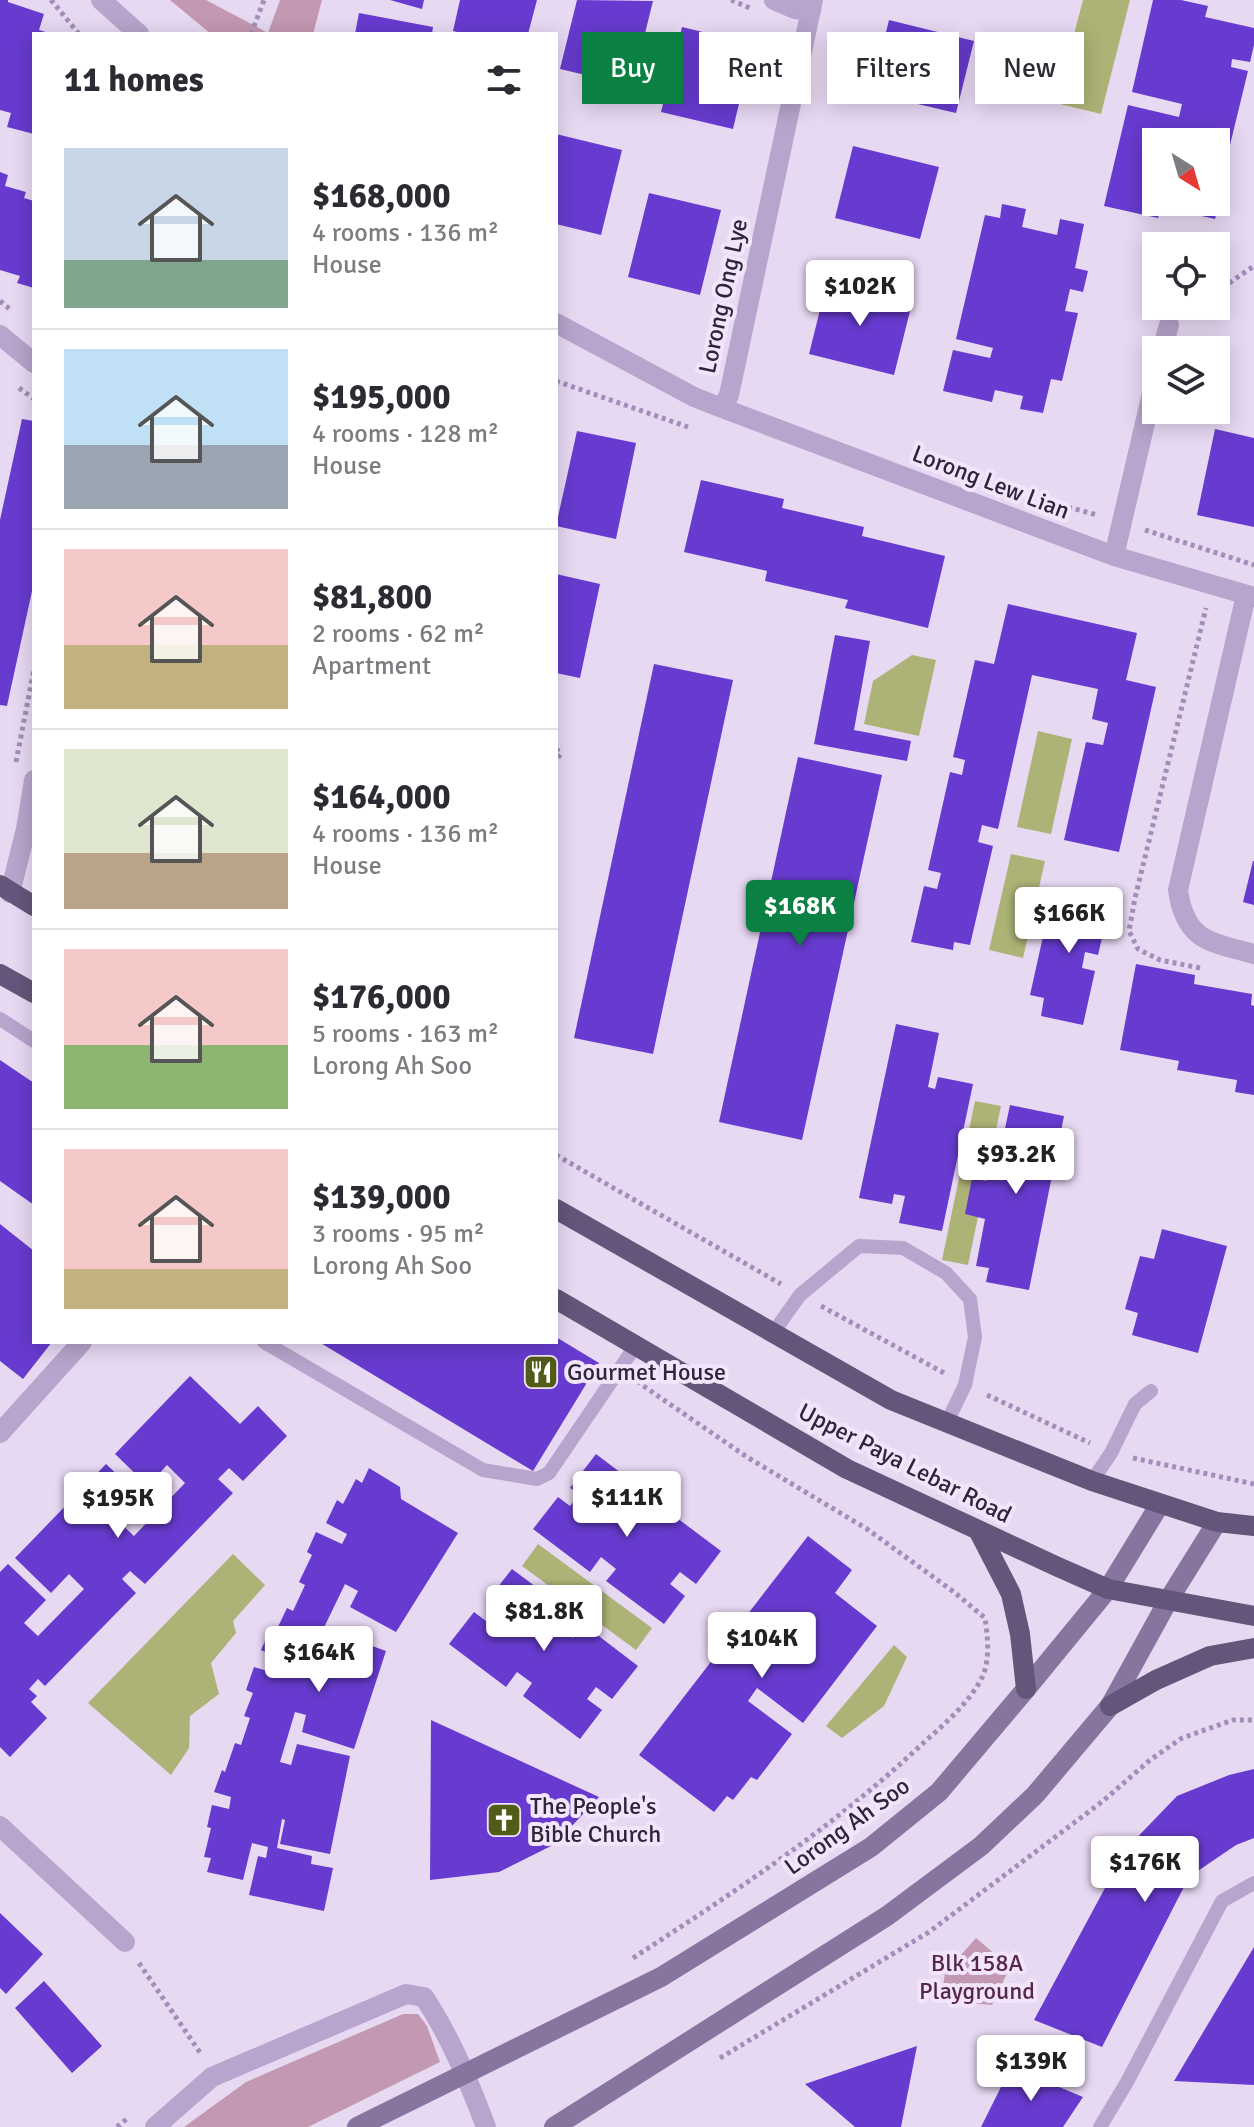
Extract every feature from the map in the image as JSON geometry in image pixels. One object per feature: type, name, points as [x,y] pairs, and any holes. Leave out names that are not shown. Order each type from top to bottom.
[{"type":"main road","points":[[5,889],[32,905]]},
{"type":"main road","points":[[0,974],[32,992]]},
{"type":"main road","name":"Upper Paya Lebar Road","points":[[558,1210],[891,1400],[1092,1481],[1217,1522],[1254,1526]]},
{"type":"main road","name":"Upper Paya Lebar Road","points":[[558,1300],[847,1469],[1108,1589],[1254,1616]]},
{"type":"main road","name":"Lorong Ah Soo","points":[[357,2127],[661,1977],[871,1847],[939,1792],[1026,1689],[1108,1589],[1160,1504]]},
{"type":"main road","points":[[554,2127],[887,1916],[981,1846],[1035,1795],[1110,1706],[1169,1599],[1217,1522]]},
{"type":"main road","points":[[978,1530],[1011,1594],[1020,1634],[1026,1689]]},
{"type":"main road","points":[[1110,1706],[1156,1680],[1210,1656],[1254,1648]]},
{"type":"street","points":[[101,0],[137,32]]},
{"type":"street","name":"Lorong Ong Lye","points":[[558,324],[694,397],[722,408],[729,395],[812,5],[795,9],[774,0]]},
{"type":"street","points":[[1166,336],[1169,325]]},
{"type":"street","points":[[0,335],[32,361]]},
{"type":"street","name":"Lorong Lew Lian","points":[[722,408],[1114,556],[1250,596],[1178,890],[1181,914],[1194,933],[1221,945],[1254,954]]},
{"type":"street","points":[[1114,556],[1145,424]]},
{"type":"street","points":[[5,889],[26,829],[32,792]]},
{"type":"street","points":[[0,1433],[80,1344]]},
{"type":"street","points":[[0,1826],[125,1942]]},
{"type":"street","points":[[155,2127],[212,2077],[406,1994],[424,1997],[440,2021],[486,2127]]},
{"type":"lane","points":[[0,1019],[32,1040]]},
{"type":"lane","points":[[773,1333],[800,1295],[859,1246],[903,1248],[946,1273],[970,1299],[975,1337],[965,1385],[947,1422]]},
{"type":"lane","points":[[267,1344],[483,1470],[537,1479],[549,1473],[636,1345]]},
{"type":"lane","points":[[1092,1481],[1111,1453],[1135,1404],[1151,1391]]},
{"type":"lane","points":[[1100,2127],[1222,1901],[1254,1883]]},
{"type":"path","points":[[51,0],[77,32]]},
{"type":"path","points":[[252,32],[264,0]]},
{"type":"path","points":[[1230,282],[1254,266]]},
{"type":"path","points":[[14,770],[32,679]]},
{"type":"path","points":[[558,1156],[800,1295],[965,1385],[1111,1453],[1254,1484]]},
{"type":"path","points":[[619,1369],[747,1457],[867,1529],[954,1592],[985,1618],[989,1649],[981,1682],[954,1714],[876,1788],[742,1887],[623,1964]]},
{"type":"path","points":[[125,1942],[202,2056]]},
{"type":"green space","points":[[170,0],[206,0],[266,32],[209,32]]},
{"type":"green space","points":[[280,0],[322,0],[314,32],[268,32]]},
{"type":"green space","name":"Blk 158A Playground","points":[[976,1938],[1010,1967],[992,2005],[941,2000],[945,1973]]},
{"type":"green space","points":[[403,2014],[418,2014],[427,2026],[440,2062],[308,2127],[184,2127],[246,2082]]},
{"type":"shaded area","points":[[1083,0],[1130,0],[1101,114],[1060,104],[1084,104],[1084,32],[1075,32]]},
{"type":"shaded area","points":[[912,655],[936,660],[919,736],[864,724],[873,681]]},
{"type":"shaded area","points":[[1038,731],[1072,739],[1051,834],[1017,827]]},
{"type":"shaded area","points":[[1011,854],[1045,861],[1023,958],[989,950]]},
{"type":"shaded area","points":[[975,1101],[1001,1106],[968,1265],[942,1260]]},
{"type":"shaded area","points":[[538,1544],[652,1628],[636,1650],[522,1566]]},
{"type":"shaded area","points":[[233,1554],[265,1585],[233,1621],[236,1633],[211,1663],[219,1694],[190,1716],[189,1748],[171,1775],[88,1703]]},
{"type":"shaded area","points":[[894,1645],[907,1657],[884,1706],[842,1738],[826,1726]]},
{"type":"building","points":[[0,0],[8,0],[44,14],[39,30],[46,32],[32,32],[32,133],[7,127],[11,113],[0,110]]},
{"type":"building","points":[[390,0],[424,0],[422,9]]},
{"type":"building","points":[[460,0],[537,0],[529,32],[453,31]]},
{"type":"building","points":[[577,0],[653,1],[645,32],[582,32],[582,74],[560,69]]},
{"type":"building","points":[[1153,0],[1181,0],[1208,6],[1205,17],[1254,28],[1250,62],[1232,59],[1231,67],[1248,71],[1230,145],[1230,128],[1142,128],[1142,214],[1104,206],[1128,105],[1179,117],[1182,104],[1132,92]]},
{"type":"building","points":[[359,13],[433,27],[432,32],[355,32]]},
{"type":"building","points":[[889,20],[938,32],[886,32]]},
{"type":"building","points":[[682,27],[703,32],[699,32],[699,104],[739,104],[733,129],[661,112],[663,104],[683,104]]},
{"type":"building","points":[[959,37],[974,41],[959,101]]},
{"type":"building","points":[[918,104],[958,104],[956,113]]},
{"type":"building","points":[[558,134],[622,150],[601,235],[558,224]]},
{"type":"building","points":[[853,146],[939,167],[920,239],[835,218]]},
{"type":"building","points":[[0,172],[8,175],[5,186],[26,192],[24,198],[32,200],[32,287],[17,283],[20,276],[0,270]]},
{"type":"building","points":[[649,193],[721,210],[700,295],[628,277]]},
{"type":"building","points":[[1002,204],[1026,209],[1022,227],[1057,235],[1060,219],[1084,224],[1075,268],[1088,271],[1083,292],[1070,289],[1065,311],[1078,313],[1062,381],[1051,379],[1043,413],[1020,409],[1023,396],[995,390],[992,402],[943,391],[953,350],[990,358],[993,348],[956,339],[985,215],[1000,218]]},
{"type":"building","points":[[827,282],[912,303],[894,375],[809,354]]},
{"type":"building","points":[[22,419],[32,421],[32,591],[7,706],[0,705],[0,520]]},
{"type":"building","points":[[1215,429],[1254,438],[1254,527],[1197,515]]},
{"type":"building","points":[[577,431],[636,443],[616,539],[558,526]]},
{"type":"building","points":[[701,480],[784,499],[782,508],[864,527],[862,536],[945,556],[928,628],[845,608],[848,600],[765,581],[767,571],[684,552]]},
{"type":"building","points":[[558,574],[600,584],[580,678],[558,673]]},
{"type":"building","points":[[1008,604],[1137,633],[1126,680],[1156,687],[1119,852],[1064,840],[1086,742],[1103,745],[1108,723],[1092,719],[1098,689],[1032,675],[998,829],[982,825],[978,842],[993,846],[970,945],[954,942],[953,950],[911,942],[924,886],[937,889],[941,873],[928,870],[950,772],[962,775],[965,760],[953,757],[975,660],[994,664]]},
{"type":"building","points":[[835,635],[870,641],[854,730],[911,741],[907,761],[814,744]]},
{"type":"building","points":[[654,664],[733,680],[653,1054],[574,1038]]},
{"type":"building","points":[[798,757],[882,775],[802,1140],[719,1122]]},
{"type":"building","points":[[1254,861],[1254,905],[1243,902]]},
{"type":"building","points":[[1070,891],[1111,899],[1098,955],[1085,952],[1082,968],[1095,971],[1083,1025],[1041,1016],[1044,998],[1030,995],[1052,896],[1068,899]]},
{"type":"building","points":[[1136,964],[1195,975],[1194,984],[1252,994],[1254,1095],[1235,1092],[1237,1080],[1177,1070],[1179,1061],[1120,1050]]},
{"type":"building","points":[[896,1024],[939,1033],[928,1087],[935,1089],[938,1077],[973,1084],[942,1231],[899,1223],[905,1196],[894,1194],[892,1204],[859,1198]]},
{"type":"building","points":[[0,1060],[32,1082],[32,1204],[0,1181]]},
{"type":"building","points":[[1010,1105],[1064,1116],[1029,1290],[986,1282],[989,1268],[976,1266],[985,1219],[965,1214],[972,1178],[986,1181],[992,1151],[1000,1152]]},
{"type":"building","points":[[0,1224],[32,1249],[32,1344],[50,1344],[23,1379],[0,1361]]},
{"type":"building","points":[[1162,1229],[1227,1246],[1198,1353],[1132,1335],[1138,1313],[1125,1309],[1140,1256],[1154,1259]]},
{"type":"building","points":[[558,1338],[599,1363],[533,1471],[322,1344],[558,1344]]},
{"type":"building","points":[[190,1376],[240,1424],[258,1406],[287,1436],[243,1481],[229,1468],[218,1479],[233,1493],[145,1584],[130,1571],[122,1579],[136,1593],[45,1686],[38,1679],[29,1689],[37,1696],[31,1702],[47,1718],[10,1757],[0,1747],[0,1572],[8,1564],[46,1600],[24,1623],[38,1636],[84,1589],[69,1574],[51,1593],[15,1558],[106,1464],[139,1495],[116,1519],[134,1536],[185,1483],[167,1465],[148,1486],[115,1454]]},
{"type":"building","points":[[596,1454],[650,1495],[640,1507],[653,1517],[661,1506],[721,1551],[696,1584],[680,1572],[670,1584],[685,1596],[664,1624],[606,1581],[616,1569],[601,1557],[590,1572],[533,1529],[558,1497],[570,1506],[579,1494],[570,1488]]},
{"type":"building","points":[[369,1468],[400,1487],[401,1499],[458,1533],[396,1632],[350,1607],[358,1591],[345,1584],[317,1642],[330,1647],[336,1633],[386,1651],[354,1749],[302,1732],[306,1715],[295,1712],[280,1762],[291,1765],[297,1744],[350,1756],[330,1854],[280,1844],[285,1820],[282,1819],[277,1848],[312,1856],[311,1864],[333,1868],[324,1911],[249,1895],[258,1856],[266,1858],[268,1847],[252,1843],[243,1880],[207,1872],[211,1858],[204,1857],[211,1828],[207,1827],[212,1805],[229,1809],[231,1797],[214,1792],[235,1743],[241,1745],[250,1718],[244,1716],[253,1693],[246,1690],[254,1667],[274,1673],[279,1658],[261,1650],[271,1628],[276,1631],[287,1608],[293,1611],[305,1585],[299,1582],[312,1555],[307,1552],[316,1532],[342,1544],[347,1534],[326,1523],[337,1500],[343,1504],[356,1479],[362,1483]]},
{"type":"building","points":[[808,1536],[852,1570],[835,1593],[877,1626],[803,1723],[757,1688],[748,1701],[792,1734],[757,1780],[751,1777],[733,1800],[727,1796],[714,1812],[639,1755]]},
{"type":"building","points":[[512,1569],[571,1613],[560,1628],[573,1638],[583,1624],[638,1666],[612,1699],[596,1687],[587,1699],[602,1710],[580,1739],[523,1696],[532,1683],[517,1672],[506,1687],[449,1644],[474,1612],[486,1621],[495,1609],[486,1602]]},
{"type":"building","name":"The People's Bible Church","points":[[431,1720],[599,1797],[555,1844],[499,1872],[430,1880]]},
{"type":"building","points":[[1254,1769],[1254,1838],[1236,1845],[1189,1877],[1102,2047],[1034,2020],[1126,1849],[1177,1796],[1229,1775]]},
{"type":"building","points":[[0,1913],[43,1954],[6,1994],[0,1988]]},
{"type":"building","points":[[1254,1947],[1254,2085],[1174,2081]]},
{"type":"building","points":[[44,1981],[102,2046],[72,2073],[15,2008]]},
{"type":"building","points":[[917,2046],[901,2127],[855,2127],[805,2084]]},
{"type":"building","points":[[1011,2067],[1083,2097],[1063,2127],[981,2127]]},
{"type":"place","name":"Gourmet House","points":[[541,1372]]},
{"type":"place","name":"The People's Bible Church","points":[[504,1820]]}]
